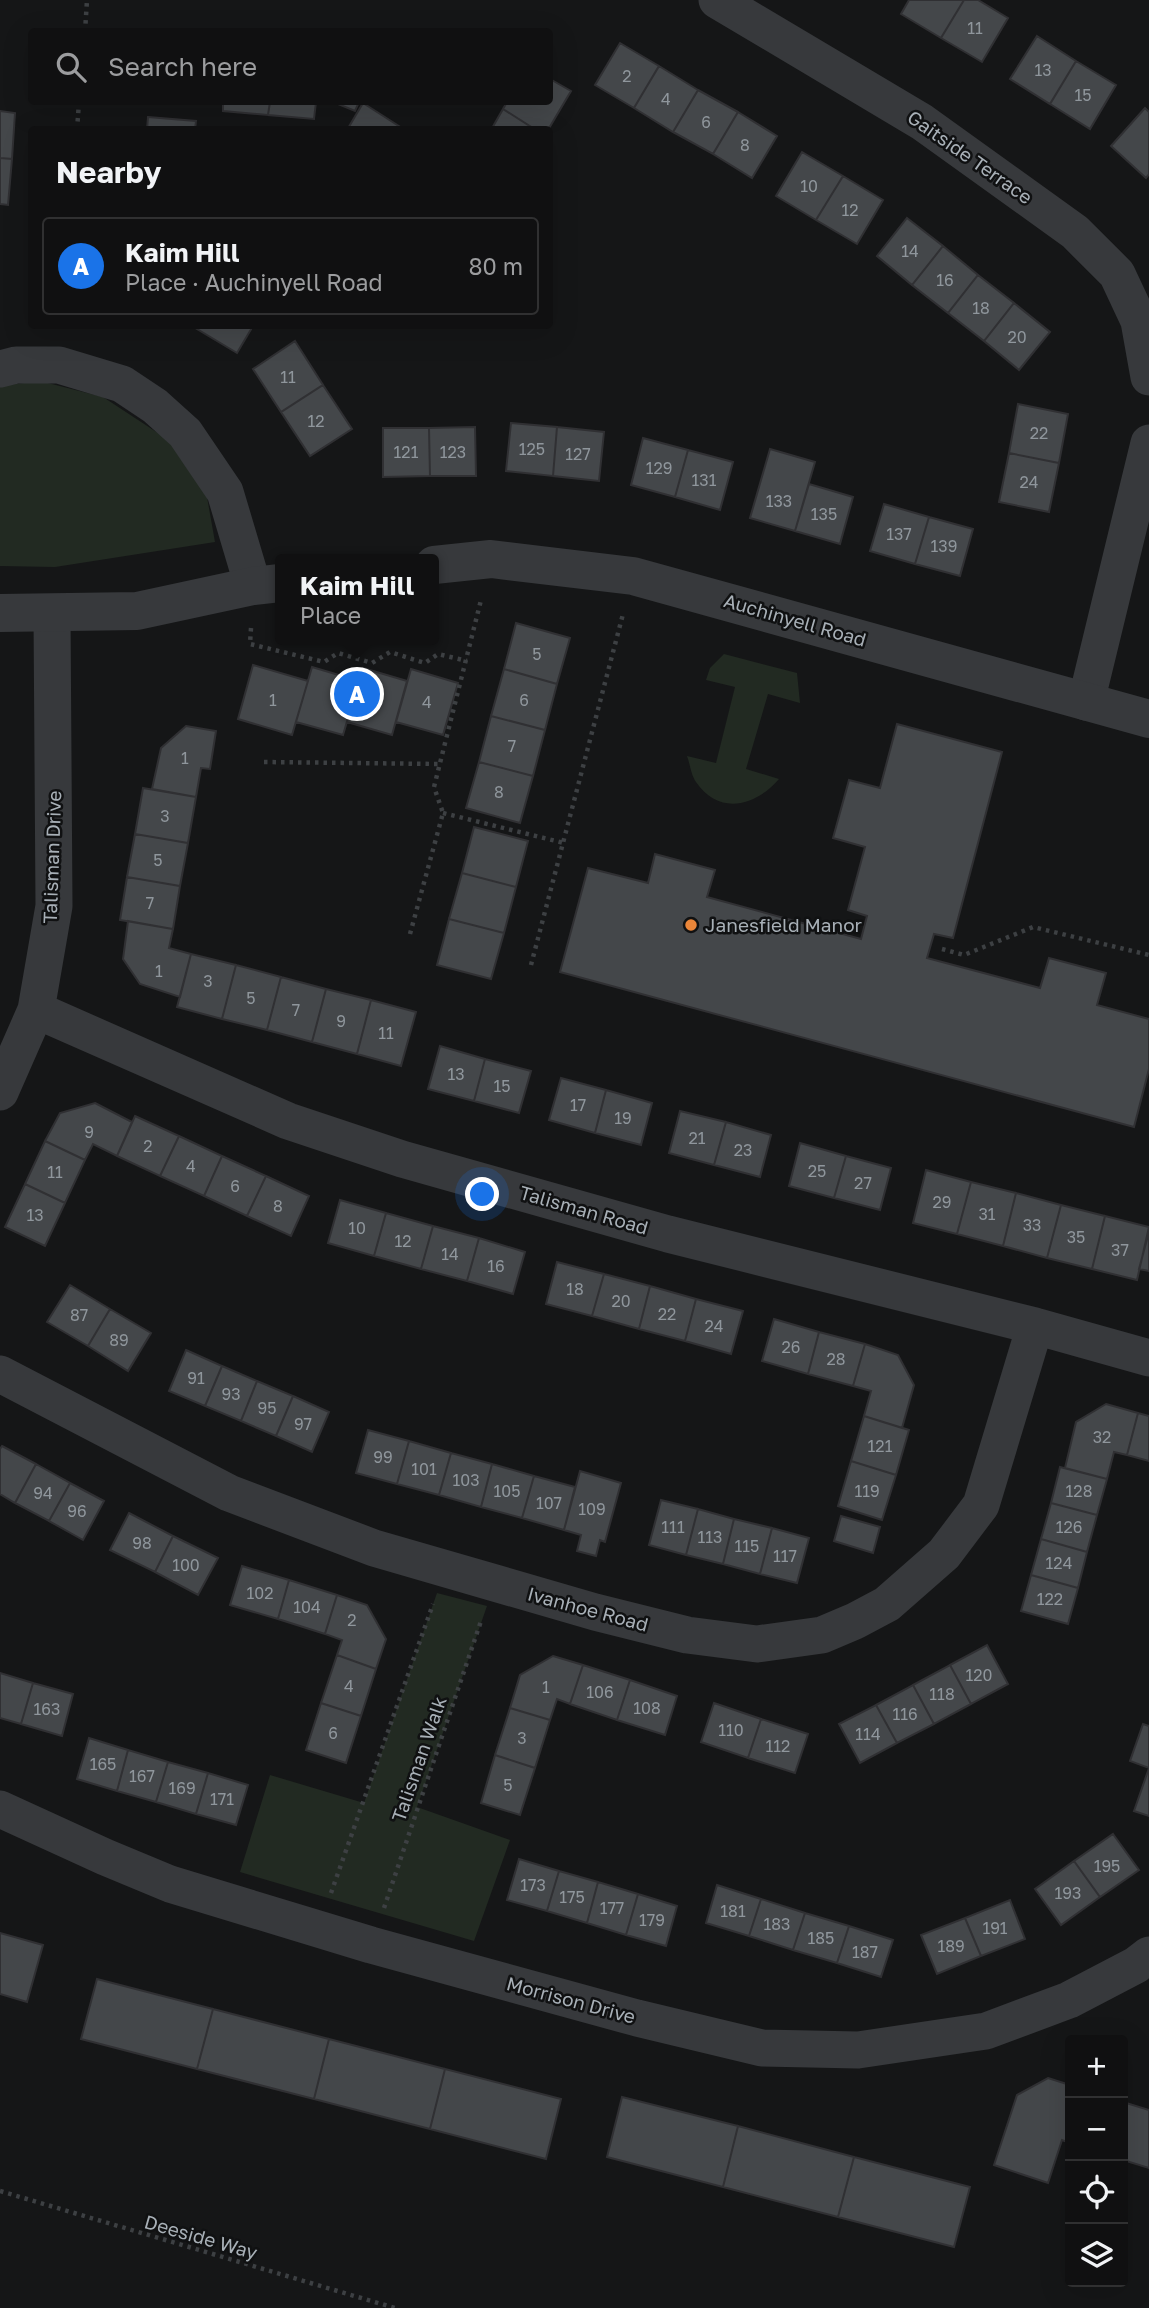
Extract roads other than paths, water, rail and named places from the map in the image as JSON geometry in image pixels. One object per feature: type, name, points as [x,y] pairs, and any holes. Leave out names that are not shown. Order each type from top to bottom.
[{"type":"street","name":"Gaitside Terrace","points":[[717,0],[922,122],[1075,232],[1117,274],[1139,321],[1149,377]]},
{"type":"street","points":[[0,369],[16,365],[59,365],[122,384],[155,406],[186,433],[225,492],[266,584],[137,611],[0,613]]},
{"type":"street","points":[[1086,702],[1149,443]]},
{"type":"street","name":"Auchinyell Road","points":[[439,564],[491,559],[633,576],[1149,719]]},
{"type":"street","name":"Talisman Drive","points":[[0,1092],[36,1010],[54,906],[52,614]]},
{"type":"street","name":"Talisman Road","points":[[36,1010],[288,1121],[402,1159],[668,1234],[1035,1326],[1149,1358]]},
{"type":"street","name":"Ivanhoe Road","points":[[0,1374],[229,1493],[374,1548],[687,1635],[757,1644],[822,1635],[855,1621],[887,1604],[944,1554],[981,1505],[1035,1326]]},
{"type":"street","name":"Morrison Drive","points":[[0,1809],[105,1857],[182,1888],[384,1949],[637,2018],[762,2048],[858,2050],[986,2031],[1069,2000],[1136,1965],[1149,1955]]},
{"type":"place","name":"Kaim Hill","points":[[357,694]]},
{"type":"place","name":"Janesfield Manor","points":[[691,925]]}]
